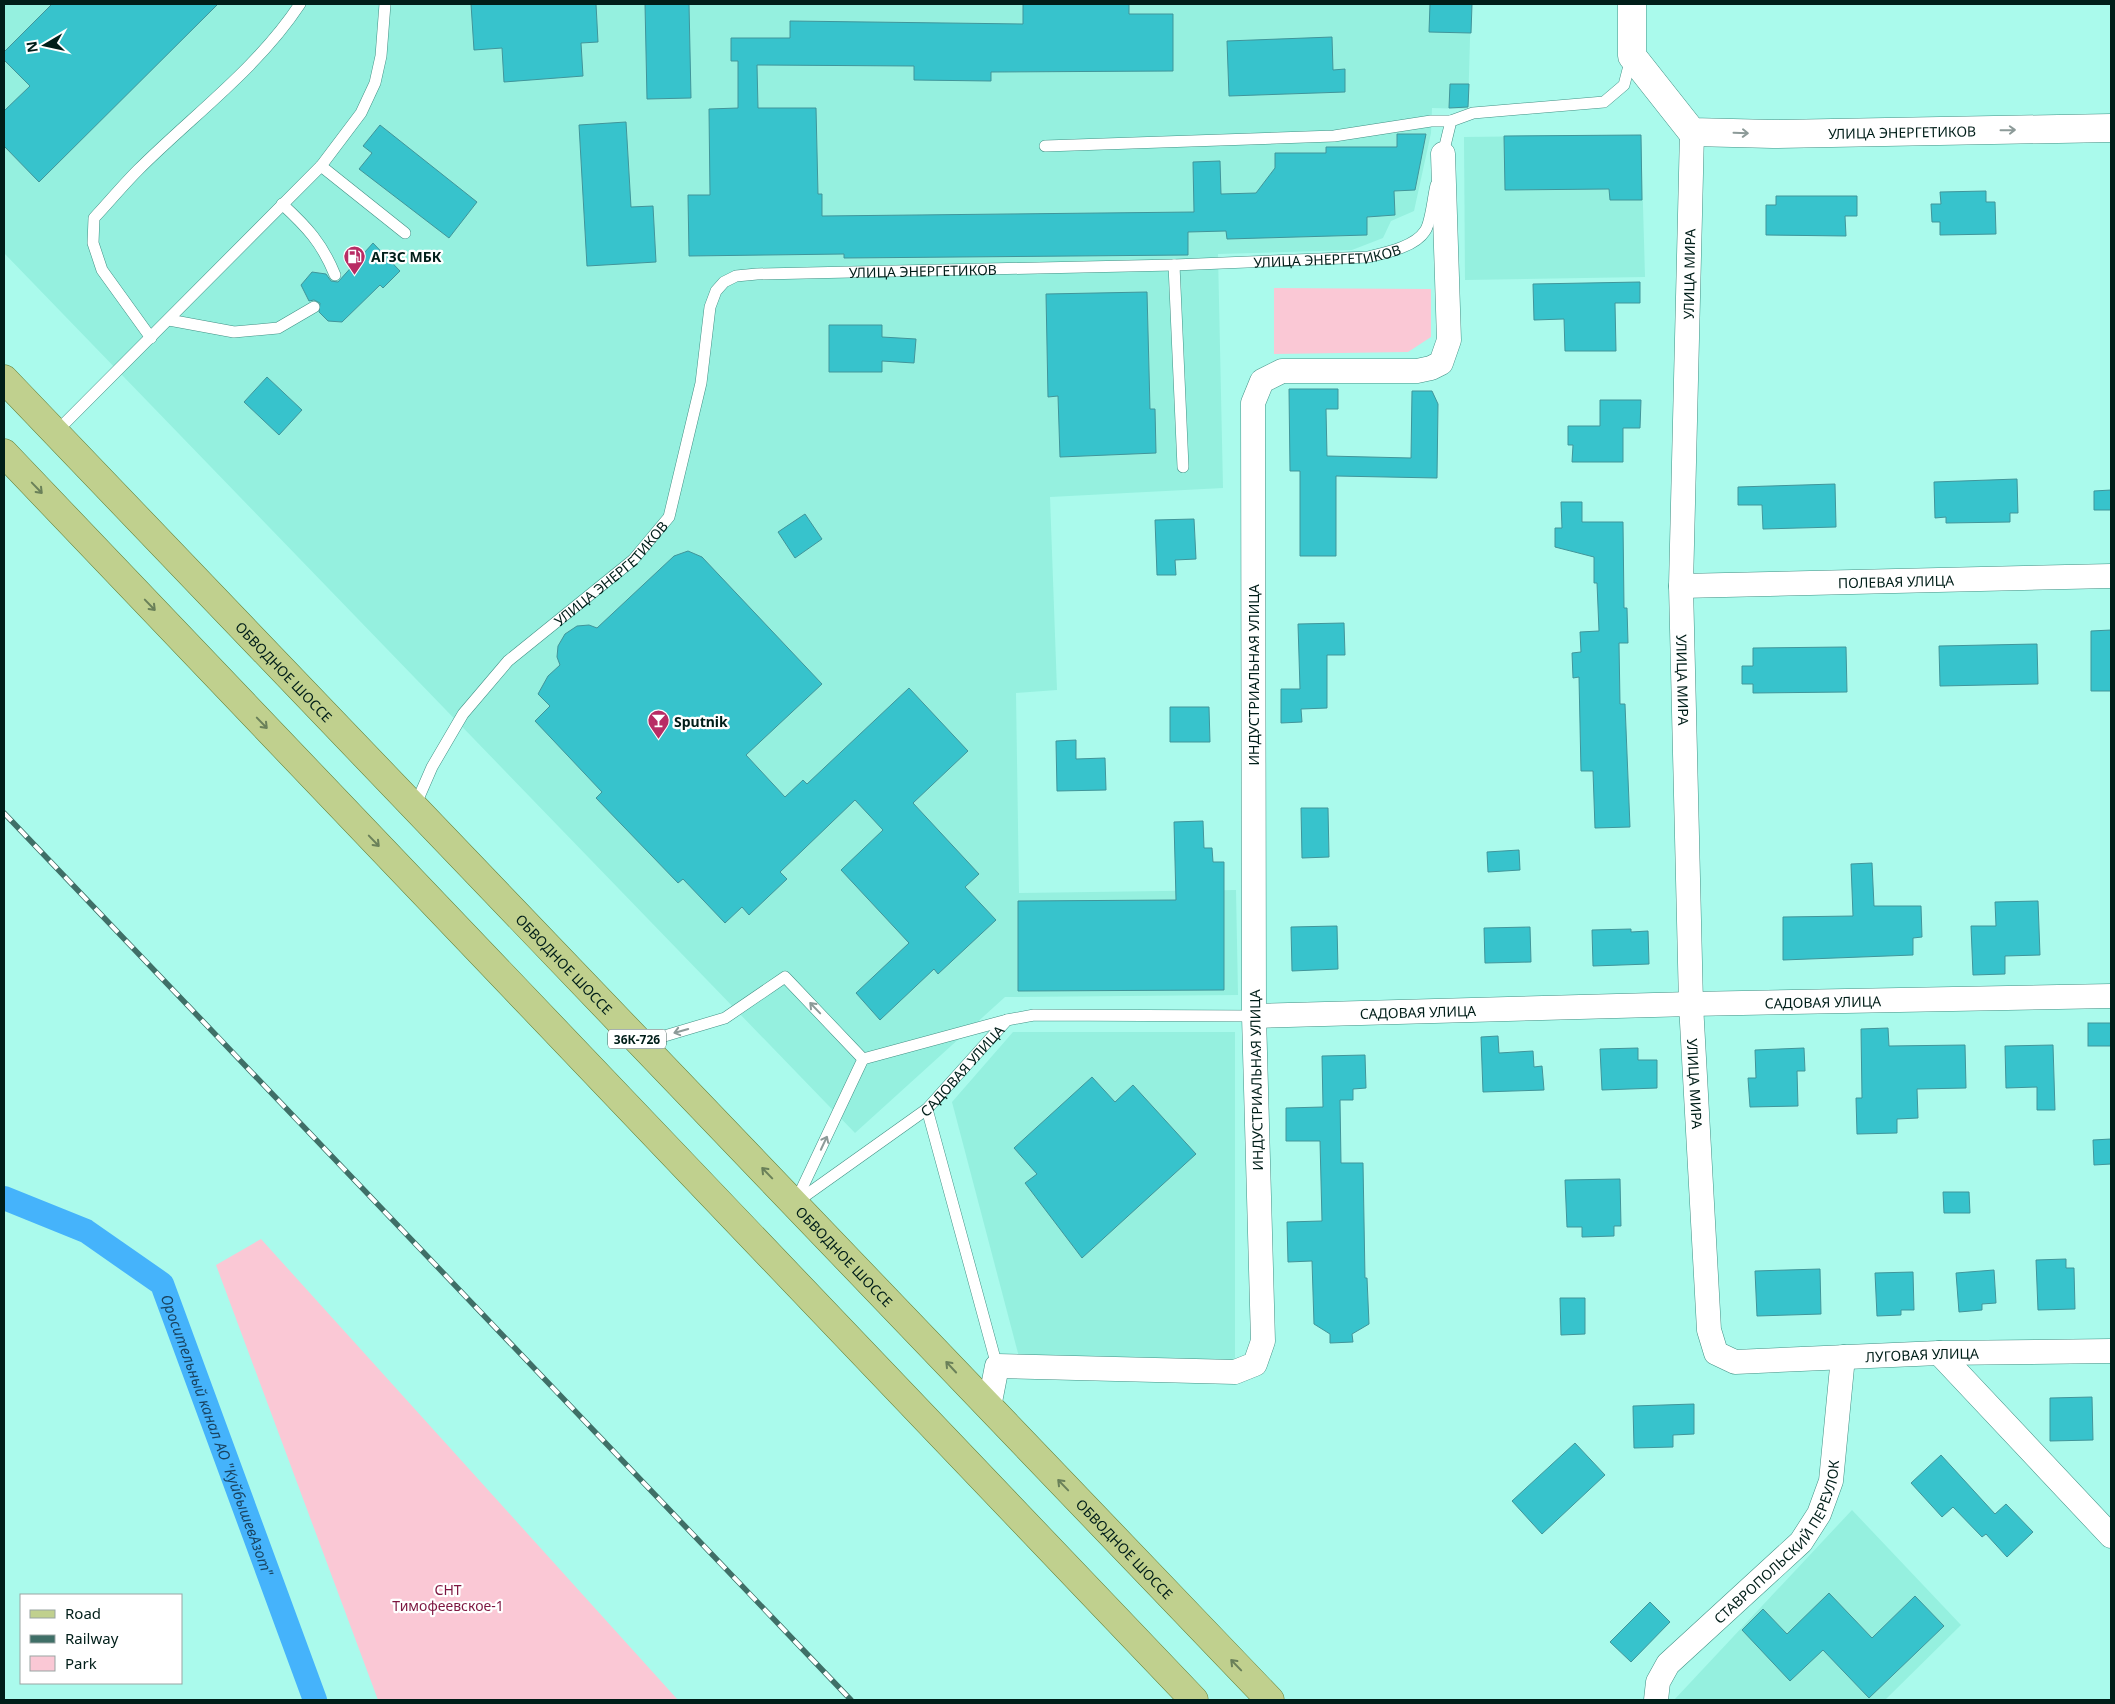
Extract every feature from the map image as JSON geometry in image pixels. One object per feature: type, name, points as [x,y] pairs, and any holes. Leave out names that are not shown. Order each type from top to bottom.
[{"type":"main road","name":"ОБВОДНОЕ ШОССЕ","points":[[4,379],[795,1202],[1270,1700]]},
{"type":"main road","points":[[4,453],[1194,1700]]},
{"type":"street","points":[[1632,4],[1632,56],[1692,132]]},
{"type":"street","name":"УЛИЦА ЭНЕРГЕТИКОВ","points":[[1692,132],[1774,134],[2111,128]]},
{"type":"street","name":"УЛИЦА МИРА","points":[[1692,132],[1681,586],[1691,1004],[1709,1330],[1716,1353],[1735,1362]]},
{"type":"street","name":"ИНДУСТРИАЛЬНАЯ УЛИЦА","points":[[998,1366],[1235,1372],[1255,1364],[1263,1342],[1254,1016],[1253,403],[1262,380],[1282,371],[1417,371],[1431,368],[1441,363],[1449,340],[1443,154]]},
{"type":"street","name":"ПОЛЕВАЯ УЛИЦА","points":[[1681,586],[2111,576]]},
{"type":"street","name":"САДОВАЯ УЛИЦА","points":[[1254,1016],[1691,1004],[2111,996]]},
{"type":"street","name":"ЛУГОВАЯ УЛИЦА","points":[[1735,1362],[1939,1353],[2111,1351]]},
{"type":"street","points":[[1939,1353],[2111,1536]]},
{"type":"street","name":"СТАВРОПОЛЬСКИЙ ПЕРЕУЛОК","points":[[1656,1700],[1658,1682],[1668,1664],[1801,1542],[1818,1514],[1831,1481],[1843,1357]]},
{"type":"street","points":[[989,1407],[998,1366]]},
{"type":"lane","points":[[151,338],[102,270],[94,243],[94,218],[138,170],[242,73],[282,31],[300,4]]},
{"type":"lane","points":[[55,433],[321,166],[361,113],[375,84],[382,56],[385,4]]},
{"type":"lane","points":[[1045,146],[1334,136],[1431,120],[1451,120],[1473,114],[1604,102],[1624,85],[1632,56]]},
{"type":"lane","name":"УЛИЦА ЭНЕРГЕТИКОВ","points":[[415,806],[432,767],[463,714],[508,661],[633,560],[669,517],[701,383],[710,307],[716,291],[724,282],[736,276],[757,274],[1174,265],[1368,257],[1390,252],[1408,245],[1425,232],[1451,120]]},
{"type":"lane","points":[[321,166],[405,233]]},
{"type":"lane","points":[[282,204],[307,227],[326,251],[334,275]]},
{"type":"lane","points":[[1174,265],[1183,467]]},
{"type":"lane","points":[[169,320],[234,332],[278,328],[314,307]]},
{"type":"lane","points":[[641,1043],[725,1018],[785,976],[863,1059]]},
{"type":"lane","name":"САДОВАЯ УЛИЦА","points":[[795,1202],[927,1109],[1007,1020],[1034,1014],[1254,1016]]},
{"type":"lane","points":[[795,1202],[863,1059],[1007,1020]]},
{"type":"lane","points":[[927,1109],[998,1366]]},
{"type":"shaded area","points":[[4,4],[1471,4],[1468,109],[1432,108],[1431,133],[1414,211],[1391,221],[1383,238],[1352,250],[1218,254],[1223,488],[1050,497],[1057,690],[1016,693],[1019,893],[1236,890],[1238,995],[1005,997],[855,1133],[4,253]]},
{"type":"shaded area","points":[[1641,135],[1645,277],[1465,280],[1464,137]]},
{"type":"shaded area","points":[[1013,1032],[1235,1032],[1235,1360],[1019,1357],[952,1102]]},
{"type":"shaded area","points":[[1852,1510],[1961,1625],[1885,1700],[1674,1700]]},
{"type":"green space","points":[[1274,288],[1431,289],[1431,337],[1408,352],[1274,354]]},
{"type":"green space","name":"СНТ Тимофеевское-1","points":[[261,1239],[678,1700],[378,1700],[216,1265]]},
{"type":"building","points":[[52,4],[218,4],[39,182],[4,146],[4,111],[30,86],[4,60],[4,52]]},
{"type":"building","points":[[471,4],[596,4],[598,42],[581,43],[583,76],[504,82],[502,48],[474,50]]},
{"type":"building","points":[[645,4],[689,4],[691,98],[647,99]]},
{"type":"building","points":[[1023,4],[1129,4],[1129,14],[1173,14],[1173,71],[991,72],[991,81],[914,80],[914,66],[757,65],[758,108],[816,108],[818,194],[822,194],[822,216],[1194,212],[1193,162],[1220,161],[1221,194],[1256,193],[1275,168],[1275,153],[1326,153],[1326,147],[1397,147],[1397,134],[1426,134],[1415,190],[1394,191],[1395,215],[1367,217],[1367,235],[1227,239],[1226,231],[1188,232],[1188,255],[844,258],[844,254],[689,256],[688,195],[710,195],[709,109],[738,108],[738,61],[731,61],[731,38],[790,38],[790,21],[1023,24]]},
{"type":"building","points":[[1430,4],[1472,4],[1471,33],[1429,32]]},
{"type":"building","points":[[1332,37],[1333,70],[1345,69],[1345,92],[1229,96],[1227,41]]},
{"type":"building","points":[[1450,84],[1469,84],[1468,107],[1449,108]]},
{"type":"building","points":[[626,122],[631,207],[653,206],[656,262],[587,266],[579,125]]},
{"type":"building","points":[[380,125],[477,202],[449,238],[359,169],[372,153],[363,146]]},
{"type":"building","points":[[1641,135],[1642,200],[1610,200],[1609,189],[1505,190],[1504,136]]},
{"type":"building","points":[[1986,191],[1986,202],[1995,202],[1996,234],[1940,235],[1940,222],[1932,222],[1931,204],[1941,204],[1940,192]]},
{"type":"building","points":[[1776,196],[1857,196],[1857,216],[1845,216],[1846,236],[1766,235],[1766,205],[1776,205]]},
{"type":"building","points":[[373,243],[400,271],[383,288],[380,285],[342,322],[328,321],[319,312],[320,303],[314,300],[309,301],[301,285],[312,272],[326,274],[331,281],[338,282]]},
{"type":"building","points":[[1640,282],[1640,303],[1615,303],[1616,351],[1565,351],[1564,319],[1534,320],[1533,284]]},
{"type":"building","points":[[1147,292],[1150,409],[1155,409],[1156,453],[1060,457],[1058,396],[1048,397],[1046,294]]},
{"type":"building","points":[[829,325],[882,325],[882,337],[916,339],[914,363],[882,361],[882,372],[829,372]]},
{"type":"building","points":[[267,377],[302,410],[279,435],[244,402]]},
{"type":"building","points":[[1289,389],[1338,389],[1338,409],[1326,409],[1327,456],[1411,458],[1412,391],[1432,391],[1438,404],[1437,478],[1336,476],[1336,556],[1300,556],[1300,471],[1290,471]]},
{"type":"building","points":[[1600,400],[1641,400],[1640,428],[1623,428],[1623,462],[1572,462],[1573,445],[1568,445],[1568,426],[1600,426]]},
{"type":"building","points":[[2017,479],[2018,513],[2010,513],[2010,522],[1946,523],[1946,517],[1935,518],[1934,482]]},
{"type":"building","points":[[1835,484],[1836,527],[1763,529],[1762,505],[1738,505],[1738,487]]},
{"type":"building","points":[[2111,490],[2111,510],[2094,510],[2094,491]]},
{"type":"building","points":[[1561,502],[1582,502],[1582,522],[1623,522],[1624,608],[1627,608],[1628,643],[1619,643],[1620,704],[1625,704],[1630,827],[1595,828],[1593,771],[1581,771],[1579,677],[1573,678],[1572,653],[1581,652],[1580,632],[1599,631],[1597,583],[1594,583],[1594,557],[1555,547],[1555,528],[1562,528]]},
{"type":"building","points":[[805,514],[822,539],[795,558],[778,532]]},
{"type":"building","points":[[1194,519],[1196,559],[1175,560],[1176,575],[1157,575],[1155,520]]},
{"type":"building","name":"Sputnik","points":[[688,551],[702,557],[822,684],[746,755],[785,797],[803,780],[807,784],[909,688],[968,751],[913,803],[979,874],[965,887],[996,920],[938,974],[934,969],[880,1020],[856,993],[909,943],[841,870],[883,830],[855,800],[780,872],[787,879],[749,915],[742,907],[725,923],[683,879],[678,883],[596,798],[602,792],[535,721],[550,706],[538,694],[548,676],[560,665],[557,657],[558,646],[565,634],[577,626],[589,625],[597,628],[674,556]]},
{"type":"building","points":[[1344,623],[1345,655],[1327,655],[1327,708],[1301,709],[1302,722],[1281,723],[1281,689],[1300,689],[1298,624]]},
{"type":"building","points":[[2111,630],[2111,691],[2091,691],[2091,631]]},
{"type":"building","points":[[2037,644],[2038,684],[1940,686],[1939,646]]},
{"type":"building","points":[[1846,647],[1847,692],[1753,693],[1753,684],[1742,684],[1742,666],[1753,666],[1753,648]]},
{"type":"building","points":[[1170,707],[1209,707],[1210,742],[1170,742]]},
{"type":"building","points":[[1076,740],[1076,759],[1105,758],[1106,790],[1057,791],[1056,741]]},
{"type":"building","points":[[1301,808],[1328,808],[1329,857],[1302,858]]},
{"type":"building","points":[[1203,821],[1204,848],[1212,848],[1213,862],[1224,862],[1224,990],[1018,991],[1018,901],[1176,900],[1174,822]]},
{"type":"building","points":[[1519,850],[1520,870],[1488,872],[1487,852]]},
{"type":"building","points":[[1872,863],[1874,906],[1921,906],[1922,937],[1913,938],[1913,955],[1783,960],[1783,917],[1853,916],[1851,864]]},
{"type":"building","points":[[2038,901],[2040,955],[2005,956],[2005,974],[1973,975],[1971,926],[1996,926],[1995,902]]},
{"type":"building","points":[[1337,926],[1338,969],[1292,971],[1291,927]]},
{"type":"building","points":[[1530,927],[1531,962],[1485,963],[1484,928]]},
{"type":"building","points":[[1631,929],[1631,932],[1648,931],[1649,964],[1593,966],[1592,930]]},
{"type":"building","points":[[2088,1023],[2111,1023],[2111,1046],[2088,1046]]},
{"type":"building","points":[[1888,1028],[1889,1046],[1965,1045],[1966,1088],[1917,1089],[1918,1118],[1897,1119],[1897,1133],[1857,1134],[1856,1098],[1862,1098],[1861,1029]]},
{"type":"building","points":[[1498,1036],[1499,1053],[1533,1051],[1534,1067],[1542,1066],[1544,1090],[1483,1092],[1481,1037]]},
{"type":"building","points":[[2053,1045],[2055,1110],[2037,1110],[2037,1087],[2006,1088],[2005,1046]]},
{"type":"building","points":[[1638,1048],[1638,1060],[1657,1060],[1657,1088],[1602,1090],[1600,1049]]},
{"type":"building","points":[[1804,1048],[1805,1071],[1797,1071],[1798,1106],[1750,1107],[1748,1078],[1756,1078],[1755,1050]]},
{"type":"building","points":[[1365,1055],[1366,1088],[1353,1089],[1353,1100],[1340,1100],[1341,1163],[1363,1163],[1365,1278],[1367,1278],[1369,1324],[1352,1334],[1353,1342],[1330,1343],[1330,1334],[1314,1324],[1312,1261],[1288,1262],[1287,1222],[1322,1221],[1320,1141],[1286,1141],[1286,1108],[1323,1107],[1322,1056]]},
{"type":"building","points":[[1092,1077],[1115,1102],[1133,1085],[1196,1154],[1082,1258],[1025,1183],[1037,1174],[1014,1148]]},
{"type":"building","points":[[2111,1139],[2111,1164],[2094,1165],[2093,1140]]},
{"type":"building","points":[[1620,1179],[1621,1226],[1614,1226],[1614,1236],[1582,1237],[1582,1227],[1567,1227],[1565,1180]]},
{"type":"building","points":[[1943,1192],[1969,1192],[1970,1213],[1944,1213]]},
{"type":"building","points":[[2066,1259],[2066,1268],[2074,1268],[2075,1309],[2038,1310],[2036,1260]]},
{"type":"building","points":[[1820,1269],[1821,1314],[1757,1316],[1755,1271]]},
{"type":"building","points":[[1994,1270],[1996,1303],[1982,1304],[1982,1310],[1959,1312],[1956,1273]]},
{"type":"building","points":[[1913,1272],[1914,1310],[1901,1310],[1901,1315],[1877,1316],[1875,1273]]},
{"type":"building","points":[[1560,1298],[1585,1298],[1585,1334],[1561,1335]]},
{"type":"building","points":[[2092,1397],[2093,1440],[2050,1441],[2050,1398]]},
{"type":"building","points":[[1694,1404],[1694,1434],[1673,1435],[1673,1447],[1634,1448],[1633,1406]]},
{"type":"building","points":[[1575,1443],[1605,1475],[1542,1534],[1512,1501]]},
{"type":"building","points":[[1941,1455],[1995,1514],[2006,1504],[2033,1532],[2007,1557],[1986,1534],[1982,1537],[1953,1507],[1942,1517],[1911,1483]]},
{"type":"building","points":[[1829,1593],[1872,1638],[1915,1596],[1944,1626],[1869,1698],[1823,1650],[1790,1681],[1742,1630],[1763,1609],[1787,1634]]},
{"type":"building","points":[[1650,1602],[1670,1622],[1631,1662],[1610,1642]]},
{"type":"waterway","name":"Оросительный канал АО \"КуйбышевАзот\"","points":[[4,1198],[86,1231],[162,1284],[315,1700]]},
{"type":"railway","points":[[4,813],[851,1700]]},
{"type":"place","name":"АГЗС МБК","points":[[355,275]]},
{"type":"place","name":"Sputnik","points":[[658,740]]}]
